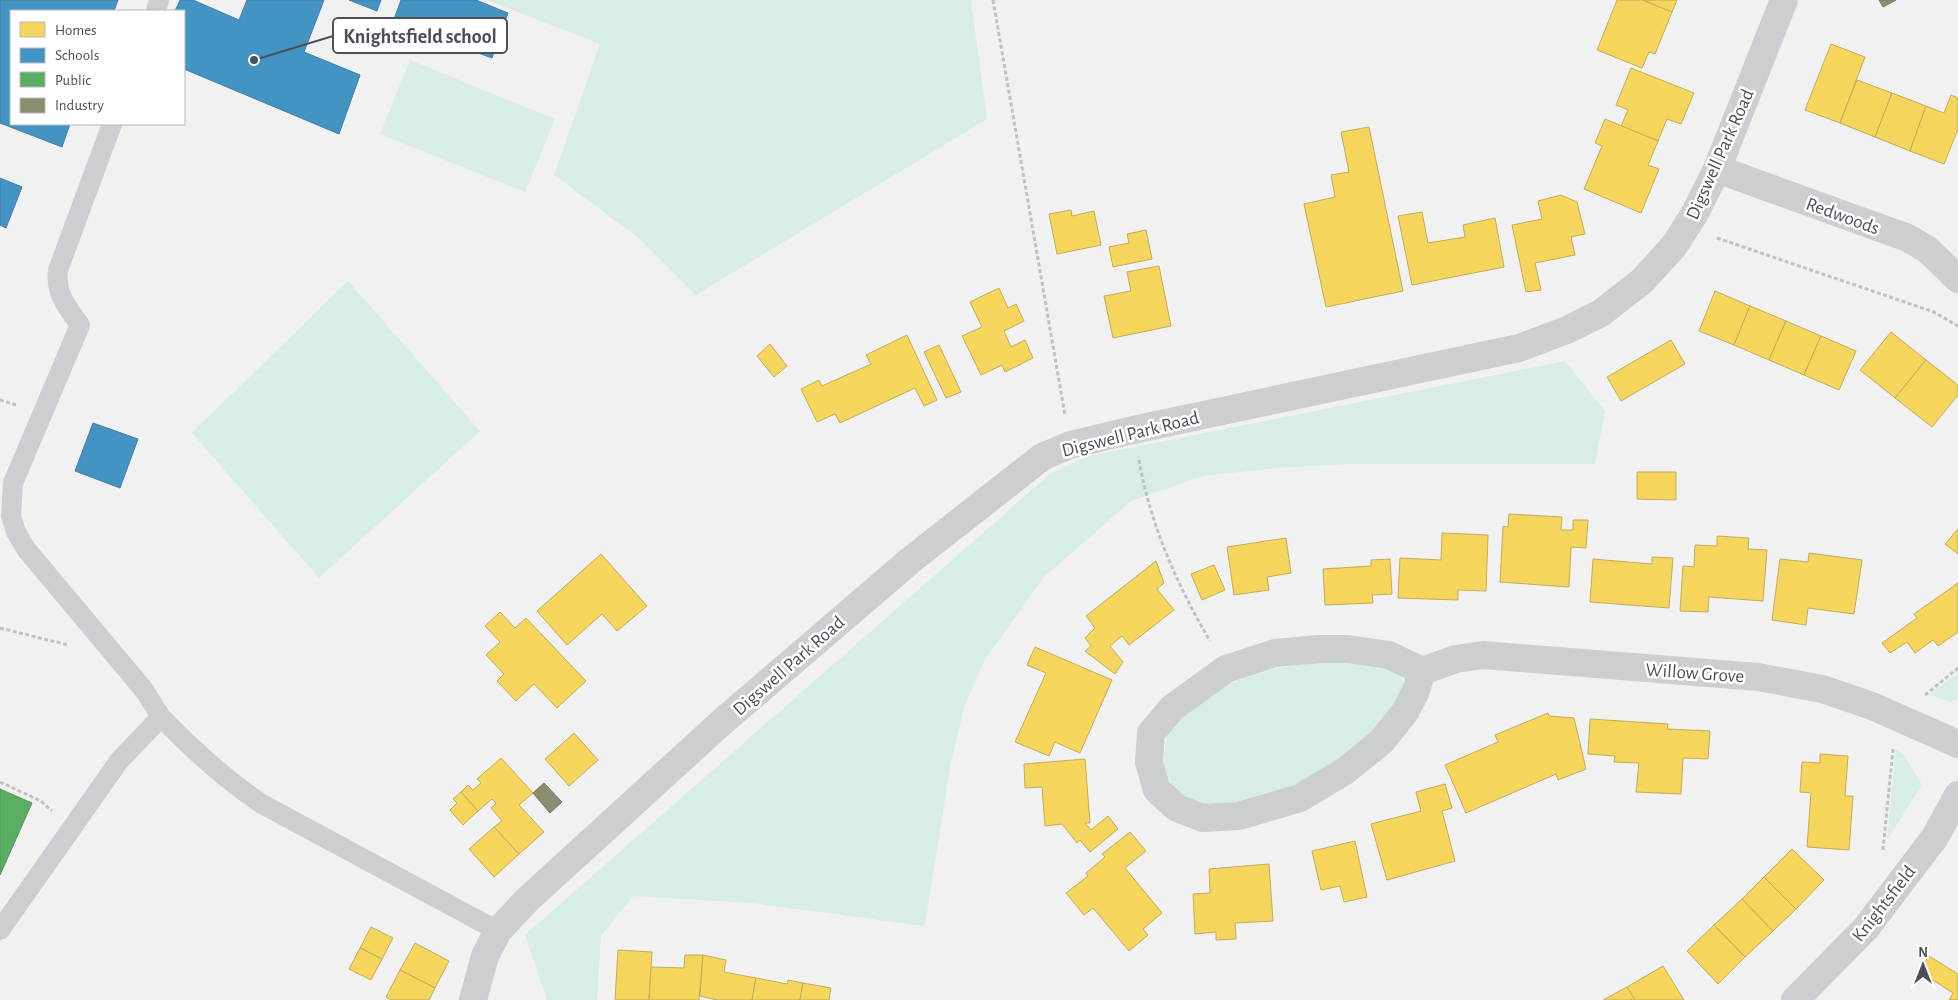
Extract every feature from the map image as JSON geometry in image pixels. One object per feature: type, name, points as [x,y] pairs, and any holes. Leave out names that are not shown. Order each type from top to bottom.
[{"type":"street","name":"Digswell Park Road","points":[[473,1000],[485,956],[498,931],[527,900],[722,722],[905,565],[1042,457],[1070,445],[1133,430],[1518,348],[1559,333],[1602,313],[1642,280],[1674,246],[1686,227],[1716,169],[1784,0]]},
{"type":"street","name":"Redwoods","points":[[1716,169],[1908,238],[1928,250],[1958,279]]},
{"type":"street","points":[[1319,649],[1389,655],[1422,671],[1415,693],[1405,712],[1382,741],[1345,771],[1300,798],[1239,816],[1204,818],[1177,808],[1156,790],[1149,762],[1150,733],[1172,708],[1226,669],[1275,654],[1319,649]]},
{"type":"street","name":"Willow Grove","points":[[1422,671],[1456,659],[1483,655],[1758,677],[1822,689],[1872,706],[1958,744]]},
{"type":"street","name":"Knightsfield","points":[[1795,1000],[1866,928],[1935,837],[1958,795]]},
{"type":"lane","points":[[112,125],[58,270],[56,284],[63,301],[80,325],[13,483],[11,516],[16,532],[26,549],[144,690],[161,717],[204,760],[232,784],[262,804],[498,931]]},
{"type":"lane","points":[[0,930],[119,760],[161,717]]},
{"type":"path","points":[[994,0],[1070,445]]},
{"type":"path","points":[[1686,227],[1934,312],[1958,326]]},
{"type":"path","points":[[1133,430],[1145,496],[1182,593],[1226,669]]},
{"type":"path","points":[[0,628],[71,646]]},
{"type":"path","points":[[1910,870],[1883,850],[1893,743],[1906,721],[1926,694],[1958,668]]},
{"type":"path","points":[[0,782],[41,801],[72,828]]},
{"type":"green space","points":[[487,0],[971,0],[987,119],[696,295],[641,240],[554,175],[600,44]]},
{"type":"green space","points":[[410,60],[555,119],[525,192],[380,134]]},
{"type":"green space","points":[[348,281],[480,431],[319,578],[192,433]]},
{"type":"green space","points":[[1565,361],[1605,411],[1595,464],[1351,464],[1277,468],[1203,476],[1131,501],[1044,577],[985,660],[965,704],[950,767],[925,926],[751,903],[633,896],[601,936],[597,1000],[547,1000],[525,935],[1050,474],[1085,457]]},
{"type":"green space","points":[[1345,660],[1387,665],[1399,672],[1403,682],[1400,694],[1391,709],[1366,738],[1340,761],[1288,788],[1244,804],[1230,807],[1214,808],[1199,806],[1191,803],[1176,791],[1166,770],[1165,747],[1167,735],[1172,724],[1185,709],[1214,691],[1249,676],[1287,667]]},
{"type":"green space","points":[[1958,673],[1958,698],[1950,702],[1930,694]]},
{"type":"green space","points":[[1896,749],[1904,755],[1922,785],[1887,840]]},
{"type":"building: Homes","points":[[1617,0],[1643,0],[1672,12],[1655,54],[1649,52],[1642,68],[1597,50]]},
{"type":"building: Homes","points":[[1643,0],[1677,0],[1672,12]]},
{"type":"building: Homes","points":[[1831,44],[1865,57],[1840,123],[1805,110]]},
{"type":"building: Homes","points":[[1631,68],[1694,93],[1681,124],[1667,119],[1658,141],[1621,126],[1628,110],[1616,105]]},
{"type":"building: Homes","points":[[1857,80],[1892,93],[1875,137],[1840,123]]},
{"type":"building: Homes","points":[[1892,93],[1926,106],[1910,151],[1875,137]]},
{"type":"building: Homes","points":[[1951,95],[1958,98],[1958,129],[1944,164],[1910,151],[1926,106],[1944,113]]},
{"type":"building: Homes","points":[[1605,119],[1658,141],[1648,165],[1659,169],[1641,213],[1584,189],[1602,146],[1595,143]]},
{"type":"building: Homes","points":[[1369,127],[1403,291],[1326,307],[1304,204],[1335,197],[1331,175],[1349,172],[1341,132]]},
{"type":"building: Homes","points":[[1561,195],[1577,202],[1585,234],[1571,237],[1575,255],[1535,263],[1541,290],[1526,292],[1512,225],[1542,219],[1538,201]]},
{"type":"building: Homes","points":[[1071,210],[1072,216],[1094,211],[1101,245],[1057,254],[1049,214]]},
{"type":"building: Homes","points":[[1422,212],[1428,243],[1465,237],[1463,225],[1495,218],[1504,267],[1412,285],[1398,216]]},
{"type":"building: Homes","points":[[1146,230],[1152,259],[1113,267],[1109,247],[1129,243],[1127,234]]},
{"type":"building: Homes","points":[[1159,266],[1171,326],[1113,338],[1104,296],[1131,291],[1127,272]]},
{"type":"building: Homes","points":[[999,288],[1008,308],[1016,304],[1024,321],[1004,331],[1011,347],[1025,340],[1033,358],[1005,372],[1002,365],[981,375],[962,336],[982,327],[970,302]]},
{"type":"building: Homes","points":[[1715,291],[1750,306],[1734,345],[1699,331]]},
{"type":"building: Homes","points":[[1750,306],[1786,321],[1769,360],[1734,345]]},
{"type":"building: Homes","points":[[1786,321],[1821,336],[1804,375],[1769,360]]},
{"type":"building: Homes","points":[[1891,332],[1926,360],[1895,398],[1860,370]]},
{"type":"building: Homes","points":[[907,335],[937,400],[924,406],[915,388],[840,423],[835,414],[817,422],[801,389],[819,380],[822,386],[871,364],[866,355]]},
{"type":"building: Homes","points":[[1821,336],[1856,351],[1839,390],[1804,375]]},
{"type":"building: Homes","points":[[1671,340],[1685,364],[1621,401],[1607,377]]},
{"type":"building: Homes","points":[[770,344],[787,366],[774,377],[757,356]]},
{"type":"building: Homes","points":[[939,345],[961,392],[946,398],[924,352]]},
{"type":"building: Homes","points":[[1926,360],[1958,385],[1958,395],[1932,427],[1895,398]]},
{"type":"building: Homes","points":[[1637,472],[1676,472],[1676,500],[1637,499]]},
{"type":"building: Homes","points":[[1509,514],[1562,517],[1561,530],[1573,530],[1573,520],[1588,520],[1586,548],[1571,547],[1569,587],[1500,582],[1503,526],[1508,527]]},
{"type":"building: Homes","points":[[1958,529],[1958,554],[1945,544]]},
{"type":"building: Homes","points":[[1442,533],[1488,535],[1486,591],[1458,590],[1458,600],[1398,598],[1400,558],[1441,560]]},
{"type":"building: Homes","points":[[1717,536],[1749,538],[1748,549],[1767,550],[1763,601],[1709,597],[1708,612],[1680,611],[1683,566],[1694,567],[1695,545],[1717,546]]},
{"type":"building: Homes","points":[[1286,538],[1291,573],[1267,577],[1269,590],[1234,595],[1227,547]]},
{"type":"building: Homes","points":[[1809,553],[1862,560],[1854,614],[1808,608],[1806,625],[1772,620],[1780,559],[1808,562]]},
{"type":"building: Homes","points":[[601,554],[647,606],[617,631],[602,614],[567,645],[537,611]]},
{"type":"building: Homes","points":[[1652,557],[1673,558],[1669,608],[1590,602],[1593,559],[1652,564]]},
{"type":"building: Homes","points":[[1390,559],[1392,594],[1372,595],[1373,603],[1325,605],[1323,569],[1371,566],[1371,560]]},
{"type":"building: Homes","points":[[1156,561],[1164,583],[1157,589],[1174,610],[1129,645],[1122,636],[1110,646],[1123,662],[1115,674],[1085,651],[1091,646],[1085,638],[1095,628],[1086,616]]},
{"type":"building: Homes","points":[[1214,565],[1225,590],[1202,600],[1191,574]]},
{"type":"building: Homes","points":[[1958,583],[1958,632],[1938,646],[1933,640],[1915,653],[1907,642],[1890,653],[1882,643],[1917,618],[1914,614]]},
{"type":"building: Homes","points":[[500,612],[515,628],[526,618],[586,681],[557,708],[534,684],[516,701],[497,681],[504,674],[486,655],[500,642],[485,626]]},
{"type":"building: Homes","points":[[1035,647],[1112,680],[1080,753],[1055,742],[1049,756],[1015,742],[1046,673],[1027,665]]},
{"type":"building: Homes","points":[[1548,713],[1549,716],[1574,718],[1586,769],[1558,780],[1556,774],[1466,813],[1445,765],[1498,742],[1495,735]]},
{"type":"building: Homes","points":[[1590,719],[1668,724],[1667,729],[1710,731],[1708,759],[1683,758],[1681,794],[1636,792],[1639,763],[1614,762],[1615,756],[1588,754]]},
{"type":"building: Homes","points":[[574,733],[598,760],[569,786],[545,759]]},
{"type":"building: Homes","points":[[1820,754],[1848,756],[1845,796],[1853,796],[1849,850],[1807,847],[1811,793],[1800,792],[1802,762],[1820,763]]},
{"type":"building: Homes","points":[[501,758],[533,793],[519,805],[544,832],[519,854],[494,827],[502,821],[491,808],[496,803],[492,799],[478,811],[461,792],[468,785],[473,790],[481,783],[477,779]]},
{"type":"building: Homes","points":[[1085,759],[1090,823],[1085,823],[1091,830],[1108,816],[1118,829],[1090,852],[1080,840],[1077,843],[1062,824],[1045,826],[1042,787],[1025,788],[1024,764]]},
{"type":"building: Homes","points":[[1445,784],[1452,808],[1442,811],[1455,861],[1387,880],[1371,824],[1421,811],[1416,792]]},
{"type":"building: Homes","points":[[461,792],[478,811],[463,825],[450,810],[457,803],[453,799]]},
{"type":"building: Homes","points":[[494,827],[519,854],[494,877],[469,849]]},
{"type":"building: Homes","points":[[1130,832],[1146,851],[1125,868],[1162,913],[1143,929],[1148,935],[1129,951],[1093,908],[1084,915],[1066,893],[1088,876],[1086,873],[1105,857],[1102,854]]},
{"type":"building: Homes","points":[[1355,841],[1367,897],[1344,902],[1340,886],[1321,890],[1312,851]]},
{"type":"building: Homes","points":[[1792,849],[1824,880],[1796,909],[1764,877]]},
{"type":"building: Homes","points":[[1269,864],[1273,921],[1235,923],[1236,939],[1216,940],[1216,932],[1195,934],[1193,894],[1210,893],[1209,869]]},
{"type":"building: Homes","points":[[1764,877],[1796,909],[1773,931],[1742,899]]},
{"type":"building: Homes","points":[[1742,899],[1773,931],[1745,957],[1714,925]]},
{"type":"building: Homes","points":[[1714,925],[1745,957],[1718,984],[1687,951]]},
{"type":"building: Homes","points":[[371,927],[393,938],[382,959],[360,948]]},
{"type":"building: Homes","points":[[415,943],[449,961],[435,988],[400,970]]},
{"type":"building: Homes","points":[[360,948],[382,959],[371,980],[349,969]]},
{"type":"building: Homes","points":[[618,950],[652,952],[649,1000],[615,1000]]},
{"type":"building: Homes","points":[[685,955],[703,955],[699,1000],[649,1000],[651,967],[684,968]]},
{"type":"building: Homes","points":[[703,955],[726,960],[724,972],[756,978],[752,1000],[717,1000],[700,996]]},
{"type":"building: Homes","points":[[1929,956],[1958,974],[1958,1000],[1949,1000],[1953,993],[1919,971]]},
{"type":"building: Homes","points":[[1663,966],[1684,1000],[1635,1000],[1627,987]]},
{"type":"building: Homes","points":[[400,970],[435,988],[429,1000],[391,1000],[386,997]]},
{"type":"building: Homes","points":[[756,978],[787,984],[788,980],[803,983],[800,1000],[752,1000]]},
{"type":"building: Homes","points":[[803,983],[831,988],[829,1000],[800,1000]]},
{"type":"building: Homes","points":[[1627,987],[1635,1000],[1603,1000]]},
{"type":"building: Schools","points":[[0,0],[118,0],[114,10],[10,10],[10,125],[70,125],[62,147],[0,123]]},
{"type":"building: Schools","points":[[180,0],[193,0],[239,20],[247,0],[324,0],[304,52],[360,75],[339,134],[185,69],[185,10],[175,10]]},
{"type":"building: Schools","points":[[349,0],[381,0],[377,11]]},
{"type":"building: Schools","points":[[401,0],[476,0],[508,13],[492,58],[393,22]]},
{"type":"building: Schools","points":[[0,178],[22,187],[6,228],[0,225]]},
{"type":"building: Schools","points":[[93,423],[138,439],[120,488],[75,471]]},
{"type":"building: Public","points":[[0,789],[32,803],[0,875]]},
{"type":"building: Industry","points":[[1879,0],[1896,0],[1883,7]]},
{"type":"building: Industry","points":[[544,783],[562,802],[550,813],[533,793]]},
{"type":"place","name":"Knightsfield school","points":[[254,60]]}]
